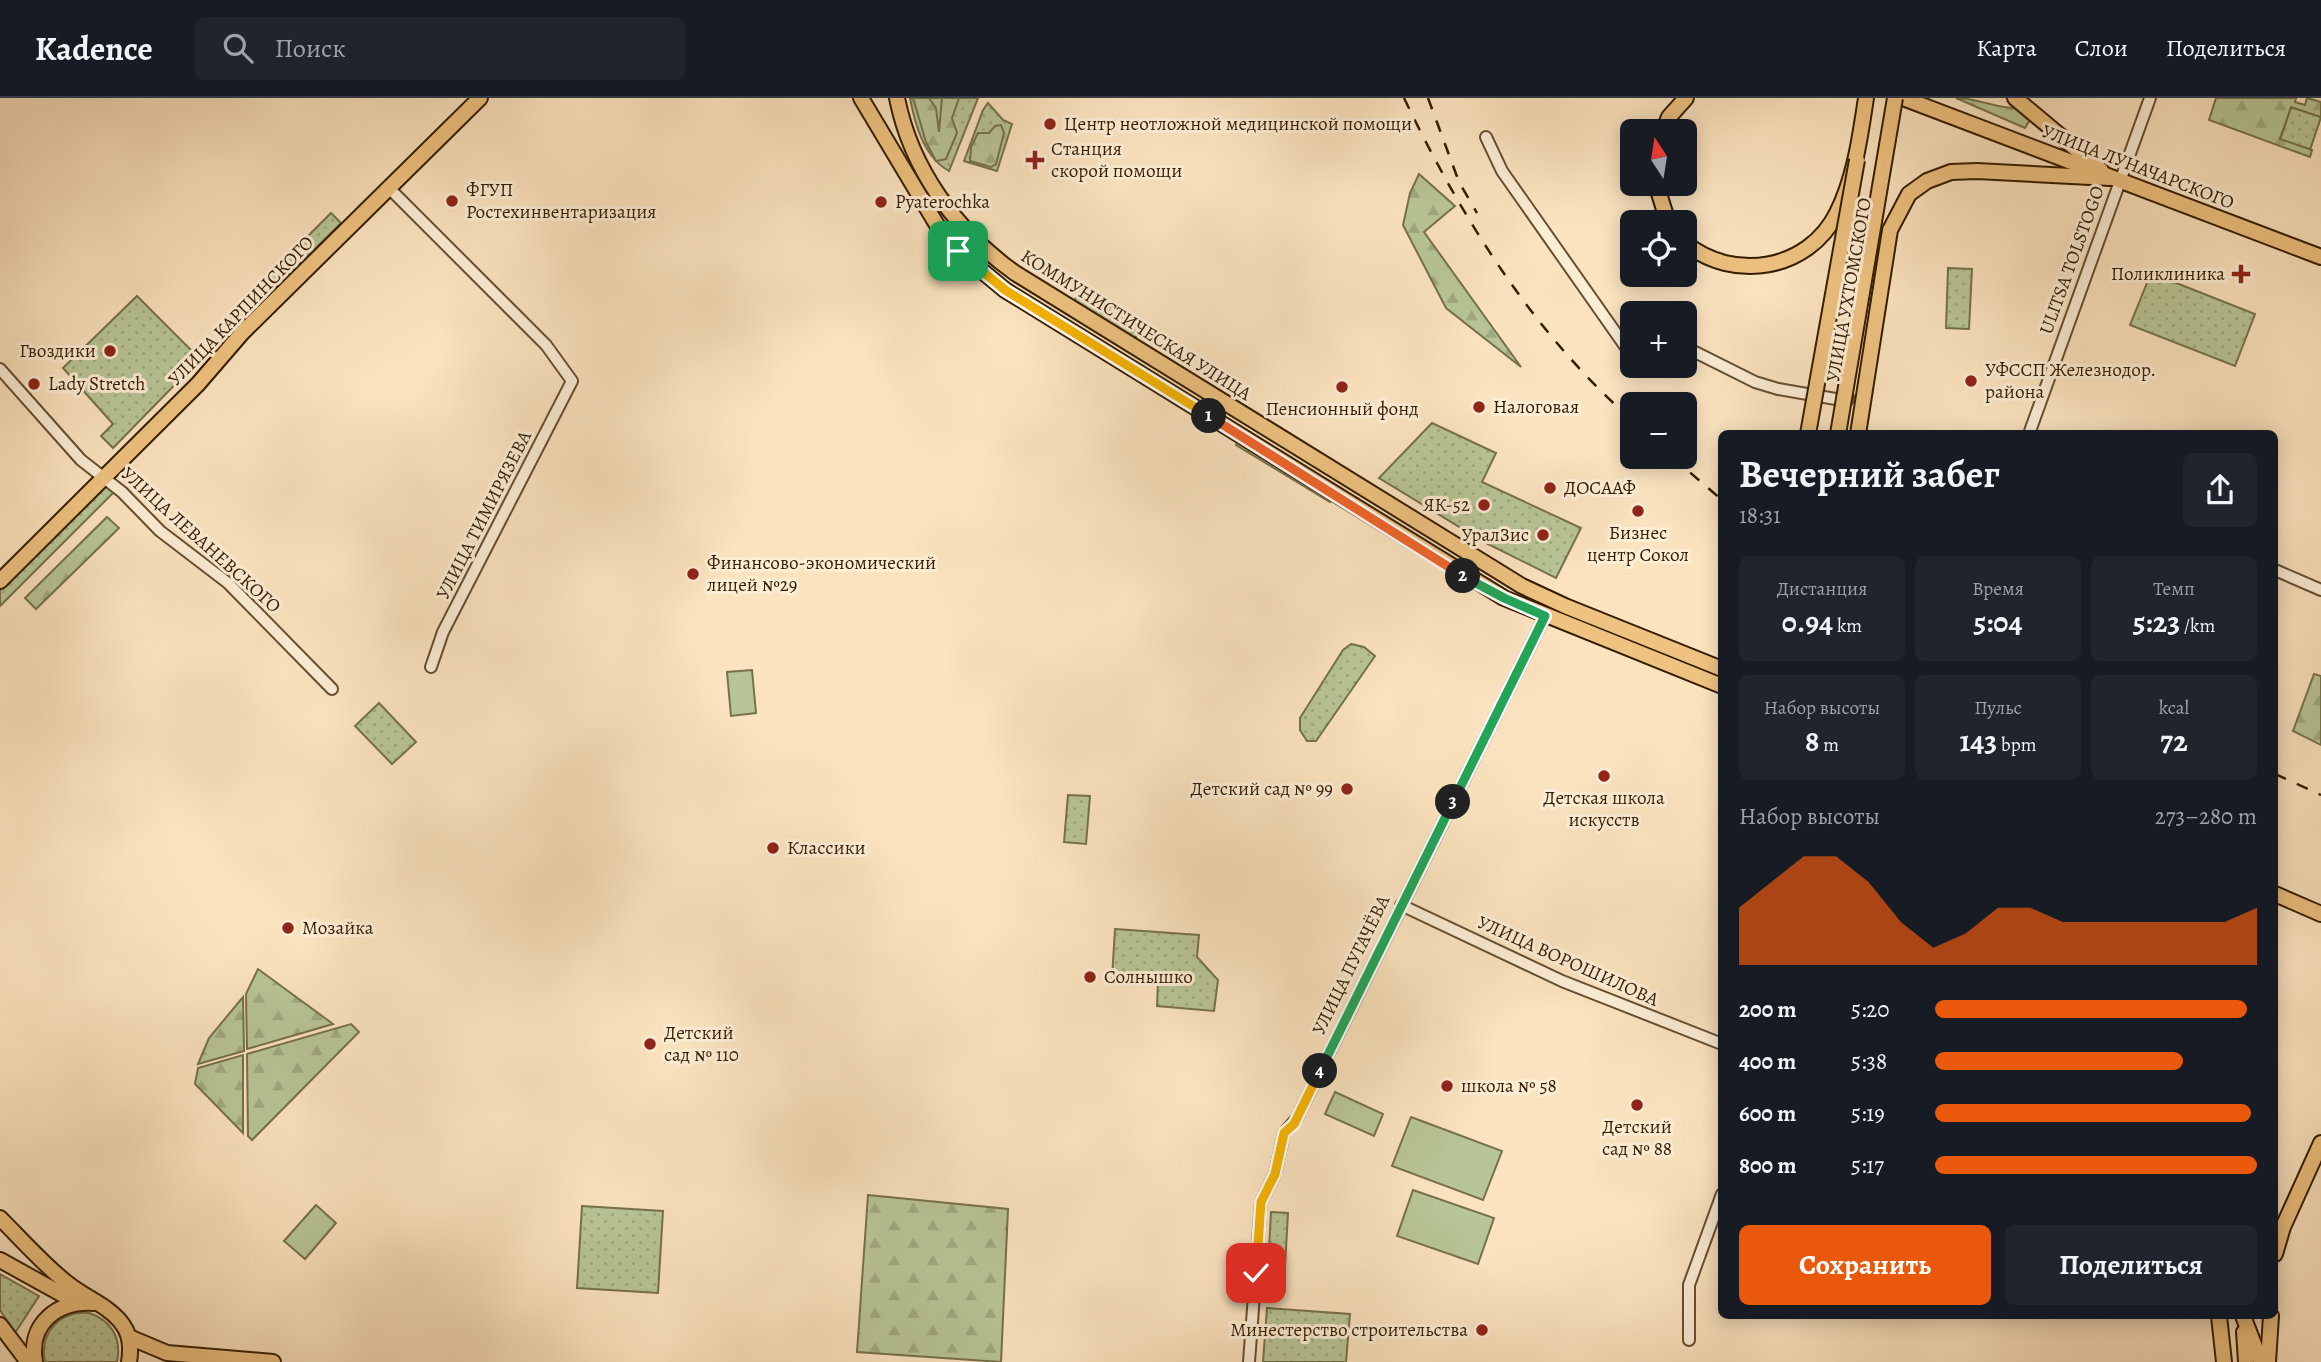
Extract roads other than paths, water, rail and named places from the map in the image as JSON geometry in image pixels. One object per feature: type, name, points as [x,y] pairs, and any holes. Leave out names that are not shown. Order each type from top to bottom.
[{"type":"main road","name":"УЛИЦА КАРПИНСКОГО","points":[[0,581],[198,384],[242,333],[480,98]]},
{"type":"main road","name":"КОММУНИСТИЧЕСКАЯ УЛИЦА","points":[[860,98],[928,211],[958,251],[1005,290],[1466,578],[1545,616],[1718,684]]},
{"type":"main road","name":"КОММУНИСТИЧЕСКАЯ УЛИЦА","points":[[897,98],[908,142],[916,160],[953,214],[988,254],[1044,293],[1494,570],[1553,601],[1718,667]]},
{"type":"main road","points":[[1668,119],[1686,98]]},
{"type":"main road","points":[[1809,430],[1866,98]]},
{"type":"main road","points":[[1839,430],[1899,98]]},
{"type":"main road","name":"УЛИЦА ЛУНАЧАРСКОГО","points":[[1899,98],[2321,257]]},
{"type":"main road","points":[[1918,98],[1945,114]]},
{"type":"main road","points":[[2015,98],[2114,180]]},
{"type":"main road","points":[[1697,253],[1724,265],[1745,268],[1774,264],[1816,239],[1836,214],[1857,160]]},
{"type":"main road","points":[[1859,430],[1890,230],[1909,194],[1927,181],[1951,172],[1977,171],[2114,180]]},
{"type":"main road","name":"УЛИЦА ПУГАЧЁВА","points":[[1545,616],[1553,601]]},
{"type":"main road","points":[[2278,895],[2321,914]]},
{"type":"main road","points":[[2278,1244],[2321,1143]]},
{"type":"main road","points":[[0,1218],[64,1282],[93,1303],[109,1310],[124,1326],[129,1337],[129,1362]]},
{"type":"main road","points":[[0,1260],[76,1302]]},
{"type":"main road","points":[[35,1362],[34,1340],[42,1322],[55,1310],[76,1302],[93,1303]]},
{"type":"main road","points":[[2219,1319],[2223,1361]]},
{"type":"main road","points":[[2243,1319],[2246,1362]]},
{"type":"main road","points":[[2244,1319],[2260,1362]]},
{"type":"main road","points":[[2268,1362],[2270,1319]]},
{"type":"main road","points":[[0,1325],[28,1362]]},
{"type":"main road","points":[[129,1337],[167,1353],[273,1362]]},
{"type":"main road","points":[[153,1362],[167,1353]]},
{"type":"street","name":"УЛИЦА УХТОМСКОГО","points":[[1697,353],[1755,382],[1778,389],[1847,401],[1899,98]]},
{"type":"street","name":"ULITSA TOLSTOGO","points":[[2030,430],[2114,180],[2150,98]]},
{"type":"street","points":[[1486,137],[1502,171],[1620,339]]},
{"type":"street","name":"УЛИЦА ТИМИРЯЗЕВА","points":[[389,188],[546,345],[572,381],[443,632],[431,667]]},
{"type":"street","name":"УЛИЦА ЛЕВАНЕВСКОГО","points":[[0,369],[81,460],[105,478],[160,531],[228,583],[332,689]]},
{"type":"street","points":[[2278,571],[2321,590]]},
{"type":"street","name":"УЛИЦА ПУГАЧЁВА","points":[[1249,1362],[1261,1202],[1275,1174],[1284,1133],[1297,1118],[1545,616]]},
{"type":"street","name":"УЛИЦА ВОРОШИЛОВА","points":[[1402,905],[1562,981],[1718,1042]]},
{"type":"street","points":[[1689,1340],[1689,1285],[1718,1205]]},
{"type":"railway","points":[[1404,98],[1450,186],[1502,271],[1563,350],[1620,409]]},
{"type":"railway","points":[[1428,98],[1459,182],[1477,213]]},
{"type":"railway","points":[[1686,469],[1718,497]]},
{"type":"railway","points":[[2278,775],[2321,795]]},
{"type":"place","name":"Центр неотложной медицинской помощи","points":[[1050,124]]},
{"type":"place","name":"Станция скорой помощи","points":[[1035,160]]},
{"type":"place","name":"ФГУП Ростехинвентаризация","points":[[452,201]]},
{"type":"place","name":"Pyaterochka","points":[[881,202]]},
{"type":"place","name":"Поликлиника","points":[[2241,274]]},
{"type":"place","name":"Гвоздики","points":[[110,351]]},
{"type":"place","name":"УФССП Железнодор. района","points":[[1971,381]]},
{"type":"place","name":"Lady Stretch","points":[[34,384]]},
{"type":"place","name":"Пенсионный фонд","points":[[1342,387]]},
{"type":"place","name":"Налоговая","points":[[1479,407]]},
{"type":"place","name":"ДОСААФ","points":[[1550,488]]},
{"type":"place","name":"ЯК-52","points":[[1484,505]]},
{"type":"place","name":"Бизнес центр Сокол","points":[[1638,511]]},
{"type":"place","name":"УралЗис","points":[[1543,535]]},
{"type":"place","name":"Финансово-экономический лицей №29","points":[[693,574]]},
{"type":"place","name":"Детская школа искусств","points":[[1604,776]]},
{"type":"place","name":"Детский сад № 99","points":[[1347,789]]},
{"type":"place","name":"Классики","points":[[773,848]]},
{"type":"place","name":"Мозайка","points":[[288,928]]},
{"type":"place","name":"Солнышко","points":[[1090,977]]},
{"type":"place","name":"Детский сад № 110","points":[[650,1044]]},
{"type":"place","name":"школа № 58","points":[[1447,1086]]},
{"type":"place","name":"Детский сад № 88","points":[[1637,1105]]},
{"type":"place","name":"Минестерство строительства","points":[[1482,1330]]}]
